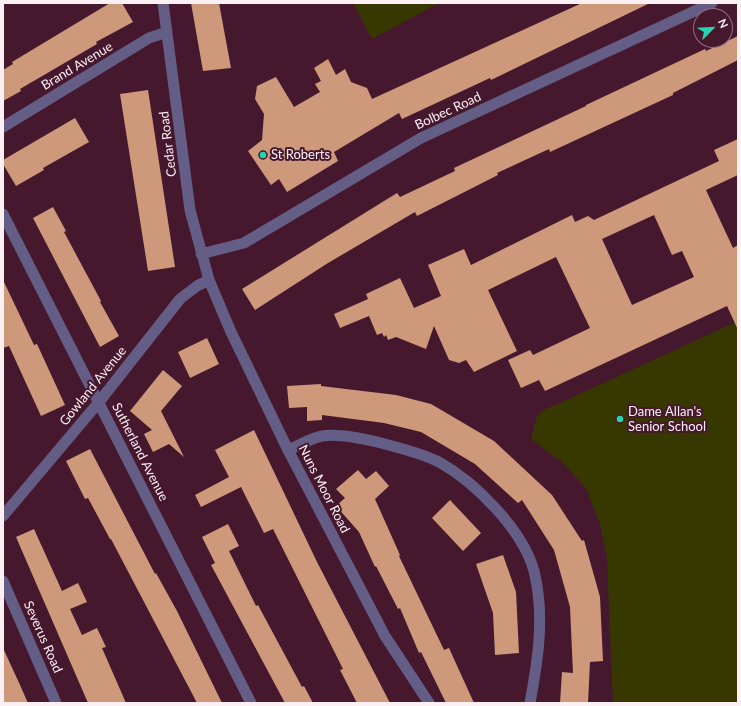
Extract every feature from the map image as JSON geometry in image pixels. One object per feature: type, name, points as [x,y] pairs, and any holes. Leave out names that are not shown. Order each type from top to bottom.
[{"type":"street","name":"Cedar Road","points":[[163,3],[190,210],[209,280]]},
{"type":"street","name":"Bolbec Road","points":[[201,254],[244,243],[421,138],[712,3]]},
{"type":"street","name":"Brand Avenue","points":[[3,127],[149,38],[167,32]]},
{"type":"street","name":"Sutherland Avenue","points":[[3,214],[100,402],[251,703]]},
{"type":"street","name":"Gowland Avenue","points":[[3,516],[100,402],[180,300],[197,286],[209,280]]},
{"type":"street","name":"Nuns Moor Road","points":[[209,280],[231,332],[288,450],[385,636],[429,703]]},
{"type":"street","points":[[288,450],[322,436],[361,438],[403,449],[438,462],[467,481],[497,508],[518,536],[534,571],[540,612],[539,657],[530,703]]},
{"type":"street","name":"Severus Road","points":[[3,582],[56,703]]},
{"type":"shaded area","points":[[353,3],[439,3],[372,39]]},
{"type":"shaded area","points":[[738,321],[738,703],[613,703],[607,558],[600,524],[586,488],[562,462],[531,439],[536,420],[540,413],[550,407]]},
{"type":"building","points":[[110,3],[122,3],[133,22],[96,42],[97,44],[20,89],[21,91],[3,101],[3,70],[13,64],[12,62]]},
{"type":"building","points":[[191,3],[219,3],[231,68],[203,71]]},
{"type":"building","points":[[582,3],[650,3],[491,80],[490,78],[402,119],[399,113],[334,152],[338,161],[287,192],[279,179],[271,185],[248,151],[262,140],[264,114],[255,99],[257,86],[276,77],[294,107],[320,92],[315,84],[321,81],[314,68],[328,59],[336,75],[345,69],[351,82],[367,88],[372,99]]},
{"type":"building","points":[[738,36],[738,60],[673,93],[673,95],[550,152],[549,149],[497,173],[498,175],[417,216],[415,212],[328,263],[255,310],[242,289],[397,193],[400,197],[455,171],[454,168],[705,49],[706,51],[712,48],[733,48],[733,38]]},
{"type":"building","points":[[148,90],[175,267],[148,271],[120,94]]},
{"type":"building","points":[[75,118],[89,142],[43,168],[44,170],[16,186],[3,164],[3,160]]},
{"type":"building","points":[[738,139],[738,175],[706,190],[733,248],[738,245],[738,330],[727,306],[545,391],[539,380],[521,388],[508,360],[530,350],[533,355],[590,328],[556,257],[488,290],[517,351],[474,372],[466,360],[459,363],[449,360],[434,326],[426,349],[396,337],[388,340],[386,335],[384,337],[382,333],[377,335],[369,316],[340,328],[334,314],[368,299],[366,294],[400,278],[414,308],[441,296],[428,265],[464,249],[471,265],[572,215],[575,222],[588,216],[594,220],[719,161],[714,150]],"holes":[[[654,215],[672,255],[682,251],[694,277],[632,305],[602,239]]]},
{"type":"building","points":[[53,207],[66,231],[64,232],[119,336],[100,347],[33,218]]},
{"type":"building","points":[[3,280],[34,345],[37,344],[65,405],[41,416],[9,346],[3,348]]},
{"type":"building","points":[[207,338],[219,364],[190,378],[178,352]]},
{"type":"building","points":[[163,370],[182,386],[161,411],[184,457],[169,444],[153,452],[144,434],[152,430],[130,411]]},
{"type":"building","points":[[321,384],[321,386],[396,395],[431,404],[494,441],[552,495],[582,541],[584,540],[600,597],[603,661],[590,662],[588,703],[560,703],[562,672],[573,673],[570,607],[554,550],[522,500],[518,503],[475,464],[421,432],[384,423],[322,415],[322,420],[307,421],[307,407],[289,408],[287,386]]},
{"type":"building","points":[[254,430],[317,562],[390,703],[357,703],[340,670],[343,669],[273,529],[264,533],[241,487],[201,507],[195,495],[229,477],[215,450]]},
{"type":"building","points":[[90,449],[155,574],[156,573],[177,611],[222,703],[197,703],[111,539],[88,498],[85,499],[66,461]]},
{"type":"building","points":[[358,470],[366,479],[376,471],[389,486],[375,499],[400,555],[399,556],[444,650],[449,648],[474,703],[446,703],[421,652],[419,653],[400,608],[398,609],[376,566],[375,567],[359,532],[336,506],[345,498],[336,489]]},
{"type":"building","points":[[450,500],[481,533],[463,551],[432,518]]},
{"type":"building","points":[[228,524],[239,546],[229,551],[256,606],[258,605],[302,687],[304,686],[313,703],[285,703],[211,565],[215,563],[202,537]]},
{"type":"building","points":[[34,529],[62,591],[78,583],[87,602],[70,609],[82,635],[97,628],[106,647],[102,648],[126,703],[88,703],[16,537]]},
{"type":"building","points":[[503,555],[516,592],[519,653],[495,655],[493,613],[476,564]]},
{"type":"building","points":[[3,648],[20,685],[28,703],[3,703]]},
{"type":"place","name":"St Roberts","points":[[263,155]]},
{"type":"place","name":"Dame Allan's Senior School","points":[[620,419]]}]
